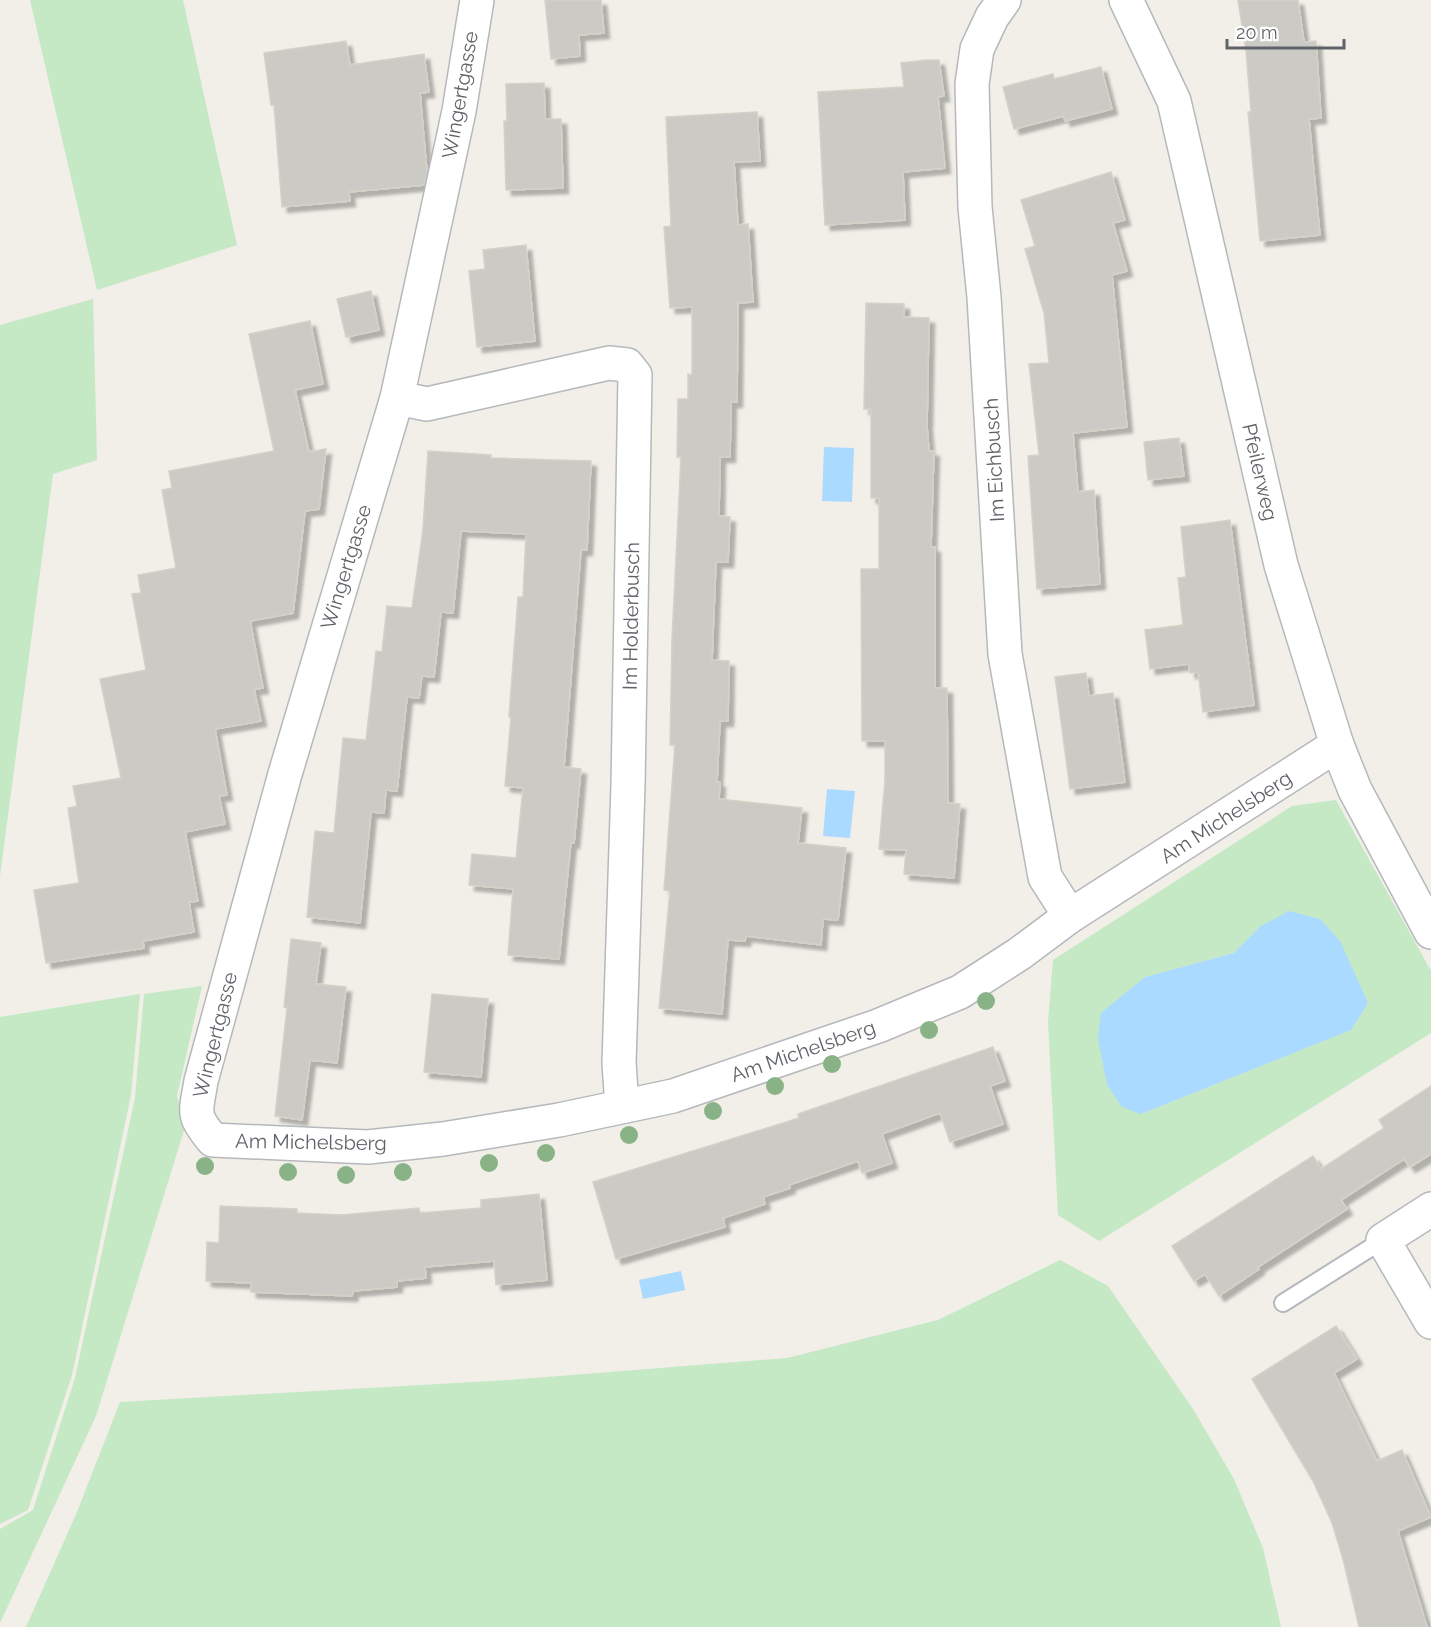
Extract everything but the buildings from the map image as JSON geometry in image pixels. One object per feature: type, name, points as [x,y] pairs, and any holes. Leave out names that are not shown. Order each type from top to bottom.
[{"type":"street","name":"Wingertgasse","points":[[202,1128],[196,1115],[201,1081],[285,774],[397,398],[459,111],[477,0]]},
{"type":"street","name":"Im Eichbusch","points":[[1004,0],[992,17],[976,49],[972,84],[975,207],[984,297],[1005,654],[1045,877],[1070,916]]},
{"type":"street","name":"Pfeilerweg","points":[[1126,0],[1174,101],[1281,565],[1337,745],[1355,790],[1431,932]]},
{"type":"street","name":"Im Holderbusch","points":[[397,398],[428,404],[609,363],[627,365],[635,375],[628,785],[619,1063],[622,1106]]},
{"type":"street","name":"Am Michelsberg","points":[[202,1128],[213,1140],[368,1147],[443,1139],[547,1122],[673,1096],[878,1026],[960,992],[1019,954],[1070,916],[1337,745]]},
{"type":"street","points":[[1431,1209],[1383,1240],[1431,1322]]},
{"type":"lane","points":[[1283,1304],[1383,1240]]},
{"type":"green space","points":[[30,0],[183,0],[237,245],[97,290]]},
{"type":"green space","points":[[93,299],[97,460],[53,474],[0,876],[0,325]]},
{"type":"green space","points":[[1336,800],[1431,971],[1431,1033],[1099,1241],[1058,1215],[1048,1022],[1053,960],[1292,806]],"holes":[[[1234,953],[1368,1003],[1350,1030],[1141,1114],[1145,977]]]},
{"type":"green space","points":[[202,986],[177,1096],[185,1127],[96,1416],[0,1623],[0,1529],[33,1510],[75,1378],[135,1098],[144,994]]},
{"type":"green space","points":[[140,994],[131,1095],[72,1375],[28,1510],[0,1524],[0,1017]]},
{"type":"green space","points":[[1060,1260],[1108,1286],[1193,1409],[1234,1479],[1263,1548],[1281,1627],[26,1627],[77,1512],[120,1402],[509,1380],[787,1358],[938,1320]]},
{"type":"water","points":[[824,447],[854,448],[852,502],[822,501]]},
{"type":"water","points":[[827,789],[855,791],[850,838],[823,836]]},
{"type":"water","points":[[1289,911],[1320,919],[1340,941],[1368,1003],[1351,1030],[1141,1114],[1122,1107],[1107,1085],[1098,1038],[1101,1013],[1145,977],[1234,953],[1261,926]]},
{"type":"water","points":[[681,1271],[685,1290],[643,1299],[639,1280]]}]
